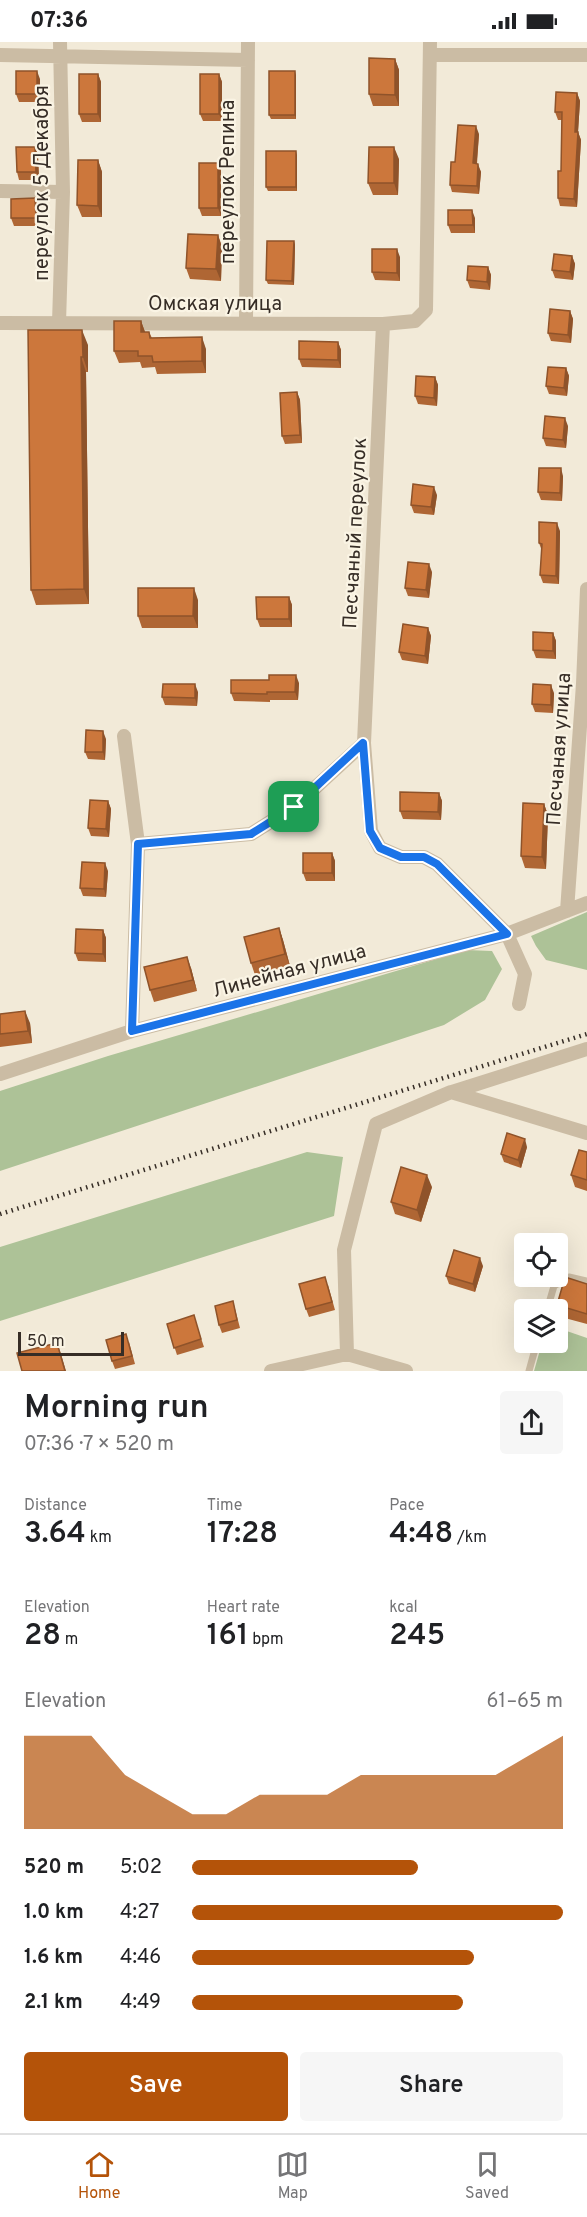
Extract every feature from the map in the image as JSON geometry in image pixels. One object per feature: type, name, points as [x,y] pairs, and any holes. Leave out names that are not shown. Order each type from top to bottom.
[{"type":"street","name":"переулок Репина","points":[[246,322],[248,42]]},
{"type":"street","points":[[431,48],[587,55]]},
{"type":"street","name":"Омская улица","points":[[0,323],[383,324],[415,321],[426,310],[431,48]]},
{"type":"street","points":[[0,55],[60,49],[248,60]]},
{"type":"street","name":"переулок 5 Декабря","points":[[59,323],[63,192],[60,49]]},
{"type":"street","points":[[0,191],[63,192]]},
{"type":"street","name":"Песчаный переулок","points":[[383,324],[363,743],[370,831],[380,848],[401,857],[424,857],[437,864],[507,934]]},
{"type":"street","name":"Песчаная улица","points":[[567,911],[585,684],[587,589]]},
{"type":"street","points":[[124,736],[138,844],[132,1031]]},
{"type":"street","points":[[138,844],[251,834],[294,807],[363,743]]},
{"type":"street","name":"Линейная улица","points":[[0,1074],[132,1031],[507,934],[587,903]]},
{"type":"street","points":[[507,934],[525,974],[519,1004]]},
{"type":"street","points":[[347,1354],[344,1250],[376,1124],[451,1092],[587,1049]]},
{"type":"street","points":[[451,1092],[587,1133]]},
{"type":"street","points":[[271,1371],[347,1354],[406,1371]]},
{"type":"lane","points":[[550,1299],[554,1286],[569,1277],[587,1281]]},
{"type":"lane","points":[[529,1371],[534,1353]]},
{"type":"green space","points":[[587,912],[587,970],[546,960],[531,936]]},
{"type":"green space","points":[[467,950],[492,951],[502,969],[485,1000],[444,1025],[0,1171],[0,1091],[108,1056]]},
{"type":"green space","points":[[307,1152],[343,1157],[334,1216],[0,1321],[0,1247]]},
{"type":"green space","points":[[568,1331],[587,1338],[587,1371],[534,1371],[539,1353],[568,1353]]},
{"type":"building","points":[[369,58],[395,59],[395,95],[369,94]]},
{"type":"building","points":[[16,71],[37,71],[37,94],[16,94]]},
{"type":"building","points":[[269,71],[295,71],[295,115],[269,115]]},
{"type":"building","points":[[79,74],[98,74],[98,114],[79,114]]},
{"type":"building","points":[[200,74],[219,74],[219,114],[200,114]]},
{"type":"building","points":[[556,92],[577,93],[575,132],[578,132],[574,199],[558,198],[562,112],[555,112]]},
{"type":"building","points":[[458,125],[476,126],[473,163],[478,164],[477,186],[450,185],[451,162],[455,162]]},
{"type":"building","points":[[16,147],[35,147],[36,172],[17,172]]},
{"type":"building","points":[[369,147],[394,147],[394,183],[368,183]]},
{"type":"building","points":[[266,151],[296,151],[296,187],[266,187]]},
{"type":"building","points":[[78,160],[98,160],[98,206],[77,205]]},
{"type":"building","points":[[199,163],[218,163],[218,208],[199,208]]},
{"type":"building","points":[[35,198],[36,218],[11,218],[11,199]]},
{"type":"building","points":[[448,210],[472,210],[473,225],[448,225]]},
{"type":"building","points":[[188,234],[218,235],[216,269],[186,268]]},
{"type":"building","points":[[267,241],[294,241],[292,281],[266,280]]},
{"type":"building","points":[[372,249],[397,249],[397,273],[372,272]]},
{"type":"building","points":[[554,254],[572,256],[570,272],[552,270]]},
{"type":"building","points":[[468,266],[488,267],[487,282],[467,280]]},
{"type":"building","points":[[550,309],[570,311],[568,335],[548,333]]},
{"type":"building","points":[[114,321],[141,321],[141,332],[149,332],[150,338],[202,337],[202,361],[153,362],[152,356],[138,356],[138,351],[114,351]]},
{"type":"building","points":[[28,330],[82,330],[84,589],[31,590]]},
{"type":"building","points":[[299,341],[338,342],[338,360],[299,359]]},
{"type":"building","points":[[548,367],[566,368],[564,388],[546,386]]},
{"type":"building","points":[[416,376],[435,377],[434,398],[415,396]]},
{"type":"building","points":[[297,392],[300,435],[282,436],[280,393]]},
{"type":"building","points":[[545,416],[565,418],[563,440],[543,438]]},
{"type":"building","points":[[539,468],[561,468],[560,493],[538,492]]},
{"type":"building","points":[[413,484],[434,487],[431,507],[411,505]]},
{"type":"building","points":[[539,522],[557,523],[556,576],[540,575],[542,544],[539,543]]},
{"type":"building","points":[[408,562],[429,564],[426,590],[405,588]]},
{"type":"building","points":[[138,588],[194,588],[193,616],[138,616]]},
{"type":"building","points":[[256,597],[289,597],[289,619],[257,619]]},
{"type":"building","points":[[403,624],[428,628],[425,656],[399,652]]},
{"type":"building","points":[[533,632],[553,633],[553,651],[533,650]]},
{"type":"building","points":[[269,675],[296,675],[295,692],[231,693],[231,680],[269,680]]},
{"type":"building","points":[[163,684],[195,684],[195,698],[162,697]]},
{"type":"building","points":[[533,684],[551,685],[551,705],[532,704]]},
{"type":"building","points":[[86,730],[103,731],[103,752],[85,752]]},
{"type":"building","points":[[400,792],[439,793],[438,812],[400,811]]},
{"type":"building","points":[[90,800],[108,801],[106,829],[88,828]]},
{"type":"building","points":[[523,803],[544,804],[542,857],[521,856]]},
{"type":"building","points":[[303,853],[332,853],[332,873],[303,873]]},
{"type":"building","points":[[82,862],[105,863],[104,889],[80,888]]},
{"type":"building","points":[[279,928],[285,954],[251,963],[244,937]]},
{"type":"building","points":[[76,929],[103,930],[103,954],[75,953]]},
{"type":"building","points":[[187,957],[193,980],[150,990],[144,967]]},
{"type":"building","points":[[25,1011],[28,1031],[0,1034],[0,1014]]},
{"type":"building","points":[[507,1133],[525,1139],[518,1160],[501,1154]]},
{"type":"building","points":[[579,1150],[587,1152],[587,1180],[571,1175]]},
{"type":"building","points":[[401,1167],[427,1175],[417,1210],[391,1202]]},
{"type":"building","points":[[454,1250],[480,1258],[473,1284],[446,1276]]},
{"type":"building","points":[[325,1277],[332,1302],[306,1309],[299,1284]]},
{"type":"building","points":[[568,1278],[587,1284],[587,1314],[568,1308],[568,1299],[559,1299],[562,1287],[568,1287]]},
{"type":"building","points":[[233,1301],[237,1320],[219,1325],[215,1306]]},
{"type":"building","points":[[194,1315],[201,1339],[174,1348],[167,1324]]},
{"type":"building","points":[[126,1334],[132,1356],[112,1361],[106,1340]]},
{"type":"building","points":[[57,1343],[65,1371],[22,1371],[17,1353]]},
{"type":"railway","points":[[0,1214],[587,1034]]},
{"type":"route","points":[[363,743],[370,831],[380,848],[401,857],[424,857],[437,864],[507,934],[132,1031],[138,844],[251,834],[294,807],[363,743]]}]
